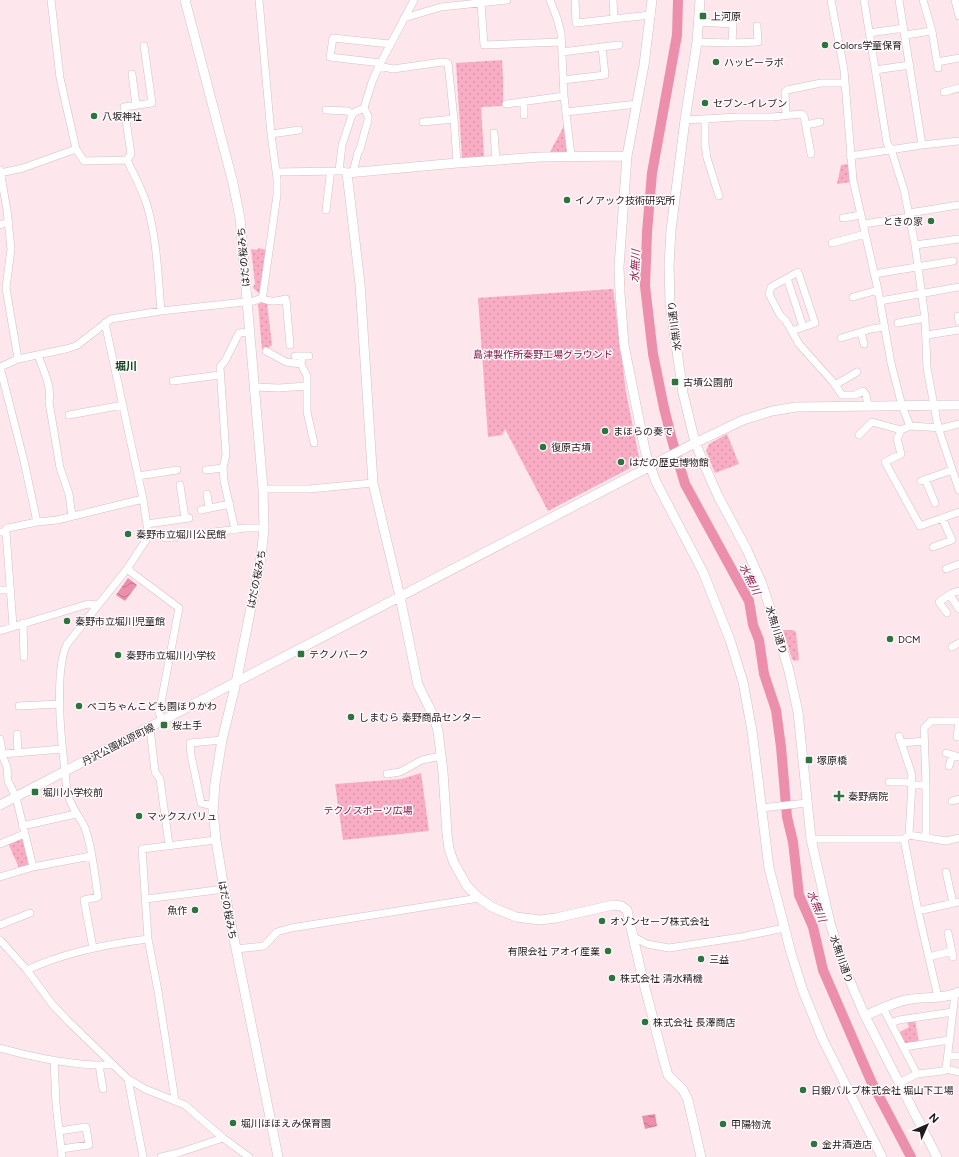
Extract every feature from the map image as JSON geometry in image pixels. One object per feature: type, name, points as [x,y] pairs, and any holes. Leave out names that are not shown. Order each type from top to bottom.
[{"type":"street","points":[[51,0],[60,78],[76,149],[84,161],[127,160]]},
{"type":"street","name":"はだの桜みち","points":[[185,0],[233,183],[241,233],[263,489],[264,528],[261,557],[236,683],[222,740],[213,806],[216,840],[224,889],[278,1157]]},
{"type":"street","points":[[37,522],[24,461],[0,367],[18,359],[76,346],[111,319],[161,311],[254,302],[262,298],[264,294],[277,195],[259,0]]},
{"type":"street","points":[[347,172],[360,149],[368,120],[368,116],[364,108],[372,82],[390,44],[414,0]]},
{"type":"street","points":[[404,18],[441,7],[481,4],[507,0]]},
{"type":"street","points":[[550,0],[561,33],[564,96],[571,156]]},
{"type":"street","points":[[575,0],[576,23],[651,15]]},
{"type":"street","points":[[613,0],[614,19]]},
{"type":"street","points":[[652,0],[651,15],[628,156],[620,238],[620,293],[624,345],[646,455],[650,467],[656,482],[703,572],[730,640],[743,682],[765,808],[769,868],[784,928],[803,991],[818,1030],[882,1157]]},
{"type":"street","name":"水無川通り","points":[[700,0],[699,22],[671,230],[669,264],[670,295],[683,392],[693,444],[719,498],[747,550],[759,577],[775,623],[789,671],[798,712],[804,803],[830,923],[841,960],[865,1016],[937,1157]]},
{"type":"street","points":[[831,0],[845,83],[853,180],[878,290],[891,363],[902,406],[910,426]]},
{"type":"street","points":[[864,0],[887,143],[891,149],[910,215],[926,318],[927,368],[938,427],[959,490]]},
{"type":"street","points":[[899,0],[922,145]]},
{"type":"street","points":[[923,0],[932,31],[938,65],[959,58]]},
{"type":"street","points":[[955,0],[959,16]]},
{"type":"street","points":[[481,4],[484,45],[561,42]]},
{"type":"street","points":[[699,22],[733,24],[732,43]]},
{"type":"street","points":[[696,42],[758,42],[758,26]]},
{"type":"street","points":[[869,33],[904,28]]},
{"type":"street","points":[[905,35],[932,31]]},
{"type":"street","points":[[390,44],[333,38],[330,57],[380,64],[393,69],[442,62],[448,63],[458,163]]},
{"type":"street","points":[[562,52],[619,45]]},
{"type":"street","points":[[127,160],[131,154],[124,107],[152,103],[144,46]]},
{"type":"street","points":[[563,80],[605,75],[602,47]]},
{"type":"street","points":[[875,70],[910,65]]},
{"type":"street","points":[[132,74],[136,105]]},
{"type":"street","points":[[786,115],[785,92],[788,90],[821,83],[845,83]]},
{"type":"street","points":[[948,89],[959,88]]},
{"type":"street","points":[[506,104],[515,100],[524,102],[564,96]]},
{"type":"street","points":[[524,102],[524,115]]},
{"type":"street","points":[[566,112],[637,104]]},
{"type":"street","points":[[364,108],[352,115],[342,145],[347,172],[360,284],[373,483],[400,597],[418,685],[434,717],[442,756],[449,849],[460,875],[467,886],[479,898],[504,913],[516,917],[540,920],[556,918],[613,905],[621,906],[629,913],[642,976],[665,1065],[668,1075],[683,1090],[688,1100],[701,1157]]},
{"type":"street","points":[[326,110],[348,111],[352,115]]},
{"type":"street","points":[[685,120],[705,118],[772,117],[801,114],[804,116],[813,146],[811,154]]},
{"type":"street","points":[[705,118],[705,144],[707,158],[719,196]]},
{"type":"street","points":[[424,122],[454,119]]},
{"type":"street","points":[[806,125],[820,122]]},
{"type":"street","points":[[271,134],[299,130]]},
{"type":"street","points":[[494,133],[496,160]]},
{"type":"street","points":[[850,156],[891,149],[959,141]]},
{"type":"street","points":[[0,173],[44,161],[76,149]]},
{"type":"street","points":[[276,172],[347,172],[496,160],[571,156],[628,156]]},
{"type":"street","points":[[127,160],[142,193],[151,221],[154,237],[161,311]]},
{"type":"street","points":[[0,170],[9,222],[11,249],[6,288],[18,359]]},
{"type":"street","points":[[326,210],[330,171]]},
{"type":"street","points":[[863,224],[959,205]]},
{"type":"street","points":[[843,218],[861,215]]},
{"type":"street","points":[[0,224],[9,222]]},
{"type":"street","points":[[832,243],[865,234]]},
{"type":"street","points":[[915,246],[959,239]]},
{"type":"street","points":[[874,274],[953,261]]},
{"type":"street","points":[[792,331],[815,323],[798,272],[771,287],[769,294],[780,315],[786,321],[799,344],[842,395],[855,395],[865,392],[868,405]]},
{"type":"street","points":[[786,278],[803,327]]},
{"type":"street","points":[[880,300],[959,287]]},
{"type":"street","points":[[853,297],[878,290]]},
{"type":"street","points":[[262,298],[266,301],[279,301],[286,299],[290,345]]},
{"type":"street","points":[[898,323],[926,318]]},
{"type":"street","points":[[93,948],[84,900],[98,897],[91,856],[84,828],[68,796],[62,749],[60,704],[61,667],[67,644],[127,569],[146,540],[148,532],[143,499],[105,323]]},
{"type":"street","points":[[841,338],[885,327]]},
{"type":"street","points":[[927,335],[959,330]]},
{"type":"street","points":[[235,530],[224,481],[223,468],[226,455],[225,421],[220,367],[225,361],[240,333],[250,332]]},
{"type":"street","points":[[861,332],[864,344]]},
{"type":"street","points":[[266,351],[286,362],[301,364]]},
{"type":"street","points":[[38,355],[50,391],[49,402],[56,447],[60,468],[69,494],[72,516]]},
{"type":"street","points":[[302,356],[301,364],[307,376],[307,412],[314,443]]},
{"type":"street","points":[[835,385],[857,372]]},
{"type":"street","points":[[173,380],[220,375]]},
{"type":"street","points":[[254,387],[279,388],[307,386]]},
{"type":"street","points":[[69,415],[123,405]]},
{"type":"street","name":"丹沢公園松原町線","points":[[0,805],[660,461],[743,420],[772,411],[796,407],[959,405]]},
{"type":"street","points":[[859,435],[872,422],[901,430],[910,426],[943,428],[959,424]]},
{"type":"street","points":[[901,430],[897,439],[901,454],[885,462],[920,526],[959,512]]},
{"type":"street","points":[[206,470],[223,468]]},
{"type":"street","points":[[138,476],[177,470]]},
{"type":"street","points":[[932,500],[923,480],[952,470]]},
{"type":"street","points":[[263,489],[309,489],[373,483]]},
{"type":"street","points":[[148,524],[187,518],[179,491]]},
{"type":"street","points":[[207,494],[209,508]]},
{"type":"street","points":[[13,626],[12,590],[3,532],[6,529],[37,522],[57,520],[143,499]]},
{"type":"street","points":[[201,510],[230,504]]},
{"type":"street","points":[[933,547],[952,540],[942,518]]},
{"type":"street","points":[[148,532],[166,538],[246,528],[264,528]]},
{"type":"street","points":[[946,569],[959,564]]},
{"type":"street","points":[[127,569],[179,608],[159,714],[163,721]]},
{"type":"street","points":[[0,590],[12,590]]},
{"type":"street","points":[[947,613],[938,599],[959,591]]},
{"type":"street","points":[[950,595],[959,609]]},
{"type":"street","points":[[0,631],[88,604],[97,605]]},
{"type":"street","points":[[23,623],[24,657]]},
{"type":"street","points":[[952,647],[959,643]]},
{"type":"street","points":[[19,706],[60,704]]},
{"type":"street","points":[[926,838],[924,728],[931,721],[959,721],[957,737]]},
{"type":"street","points":[[150,728],[156,772],[160,779],[169,845]]},
{"type":"street","points":[[17,734],[18,753]]},
{"type":"street","points":[[0,739],[7,767],[8,781],[16,797],[33,867]]},
{"type":"street","points":[[924,742],[900,739],[912,775],[907,837],[918,911],[938,997]]},
{"type":"street","points":[[213,806],[201,803],[190,743],[222,740]]},
{"type":"street","points":[[3,754],[62,749]]},
{"type":"street","points":[[949,766],[952,755]]},
{"type":"street","points":[[387,774],[400,772],[422,760],[442,756]]},
{"type":"street","points":[[889,782],[926,785]]},
{"type":"street","points":[[765,808],[804,803]]},
{"type":"street","points":[[22,826],[76,814]]},
{"type":"street","points":[[0,844],[24,834]]},
{"type":"street","points":[[811,838],[907,837],[946,841],[959,838]]},
{"type":"street","points":[[175,1100],[159,995],[148,939],[142,849],[216,840]]},
{"type":"street","points":[[0,877],[33,867],[91,856]]},
{"type":"street","points":[[918,911],[956,902],[946,872]]},
{"type":"street","points":[[146,899],[224,889]]},
{"type":"street","points":[[236,948],[264,946],[276,932],[292,928],[479,898]]},
{"type":"street","points":[[0,925],[30,913]]},
{"type":"street","points":[[634,937],[647,944],[669,948],[740,938],[784,928]]},
{"type":"street","points":[[929,957],[953,954],[948,933]]},
{"type":"street","points":[[27,970],[62,955],[93,948],[148,939]]},
{"type":"street","points":[[0,940],[27,970],[52,1004],[112,1065],[128,1079],[145,1089],[185,1105],[223,1138],[249,1157]]},
{"type":"street","points":[[865,1016],[906,1000],[938,997],[957,993],[952,1012],[946,1069]]},
{"type":"street","points":[[883,1008],[904,1047],[916,1074]]},
{"type":"street","points":[[891,1023],[898,1020],[952,1012]]},
{"type":"street","points":[[904,1047],[949,1040]]},
{"type":"street","points":[[0,1048],[36,1058],[112,1065]]},
{"type":"street","points":[[948,1056],[959,1056]]},
{"type":"street","points":[[54,1060],[56,1104],[62,1157]]},
{"type":"street","points":[[99,1065],[101,1084]]},
{"type":"street","points":[[899,1084],[916,1074],[943,1071],[946,1069],[959,1072]]},
{"type":"street","points":[[128,1079],[143,1157]]},
{"type":"street","points":[[59,1131],[86,1127],[89,1145],[61,1149]]},
{"type":"street","points":[[161,1157],[181,1155],[223,1138]]},
{"type":"green space","points":[[502,60],[503,106],[481,107],[484,157],[463,159],[456,63]]},
{"type":"green space","points":[[565,124],[568,150],[566,152],[550,152]]},
{"type":"green space","points":[[850,164],[851,182],[837,184],[841,165]]},
{"type":"green space","points":[[258,248],[267,250],[260,294],[253,288],[255,283],[251,249],[258,250]]},
{"type":"green space","name":"島津製作所秦野工場グラウンド","points":[[613,289],[626,392],[639,457],[636,465],[548,511],[505,429],[502,435],[488,437],[478,298]]},
{"type":"green space","points":[[264,302],[267,303],[272,345],[266,350],[262,350],[258,304]]},
{"type":"green space","points":[[727,434],[739,464],[715,473],[706,451],[709,444]]},
{"type":"green space","points":[[783,630],[793,630],[796,632],[799,660],[794,661],[792,659]]},
{"type":"green space","name":"テクノスポーツ広場","points":[[421,773],[429,831],[343,840],[335,784],[401,779]]},
{"type":"green space","points":[[21,838],[23,839],[30,864],[29,866],[19,868],[8,843]]},
{"type":"green space","points":[[915,1019],[919,1043],[906,1045],[898,1033],[909,1027],[906,1020]]},
{"type":"water","points":[[128,578],[137,585],[125,601],[116,595]]},
{"type":"water","points":[[655,1114],[657,1126],[645,1129],[642,1116]]},
{"type":"waterway","name":"水無川","points":[[678,0],[677,35],[652,173],[647,232],[645,286],[653,354],[664,408],[685,484],[749,601],[753,625],[759,640],[764,674],[776,710],[787,817],[793,842],[799,895],[813,927],[823,970],[871,1081],[911,1157]]},
{"type":"place","name":"上河原","points":[[703,16]]},
{"type":"place","name":"Colors学童保育","points":[[825,45]]},
{"type":"place","name":"ハッピーラボ","points":[[716,62]]},
{"type":"place","name":"セブン-イレブン","points":[[705,103]]},
{"type":"place","name":"八坂神社","points":[[94,116]]},
{"type":"place","name":"イノアック技術研究所","points":[[567,200]]},
{"type":"place","name":"ときの家","points":[[931,221]]},
{"type":"place","name":"古墳公園前","points":[[675,382]]},
{"type":"place","name":"まほらの奏で","points":[[605,431]]},
{"type":"place","name":"復原古墳","points":[[543,447]]},
{"type":"place","name":"はだの歴史博物館","points":[[621,462]]},
{"type":"place","name":"秦野市立堀川公民館","points":[[128,534]]},
{"type":"place","name":"秦野市立堀川児童館","points":[[67,621]]},
{"type":"place","name":"DCM","points":[[890,639]]},
{"type":"place","name":"テクノパーク","points":[[301,654]]},
{"type":"place","name":"秦野市立堀川小学校","points":[[118,655]]},
{"type":"place","name":"ペコちゃんこども園ほりかわ","points":[[79,706]]},
{"type":"place","name":"しまむら 秦野商品センター","points":[[351,717]]},
{"type":"place","name":"桜土手","points":[[164,725]]},
{"type":"place","name":"塚原橋","points":[[809,760]]},
{"type":"place","name":"堀川小学校前","points":[[35,792]]},
{"type":"place","name":"秦野病院","points":[[839,796]]},
{"type":"place","name":"マックスバリュ","points":[[139,816]]},
{"type":"place","name":"魚作","points":[[195,910]]},
{"type":"place","name":"オゾンセーブ株式会社","points":[[602,921]]},
{"type":"place","name":"有限会社 アオイ産業","points":[[608,951]]},
{"type":"place","name":"三益","points":[[701,959]]},
{"type":"place","name":"株式会社 清水精機","points":[[612,978]]},
{"type":"place","name":"株式会社 長澤商店","points":[[645,1022]]},
{"type":"place","name":"日鍛バルブ株式会社 堀山下工場","points":[[803,1090]]},
{"type":"place","name":"堀川ほほえみ保育園","points":[[233,1123]]},
{"type":"place","name":"甲陽物流","points":[[723,1124]]},
{"type":"place","name":"金井酒造店","points":[[814,1144]]},
{"type":"district","name":"堀川","points":[[126,366]]}]
